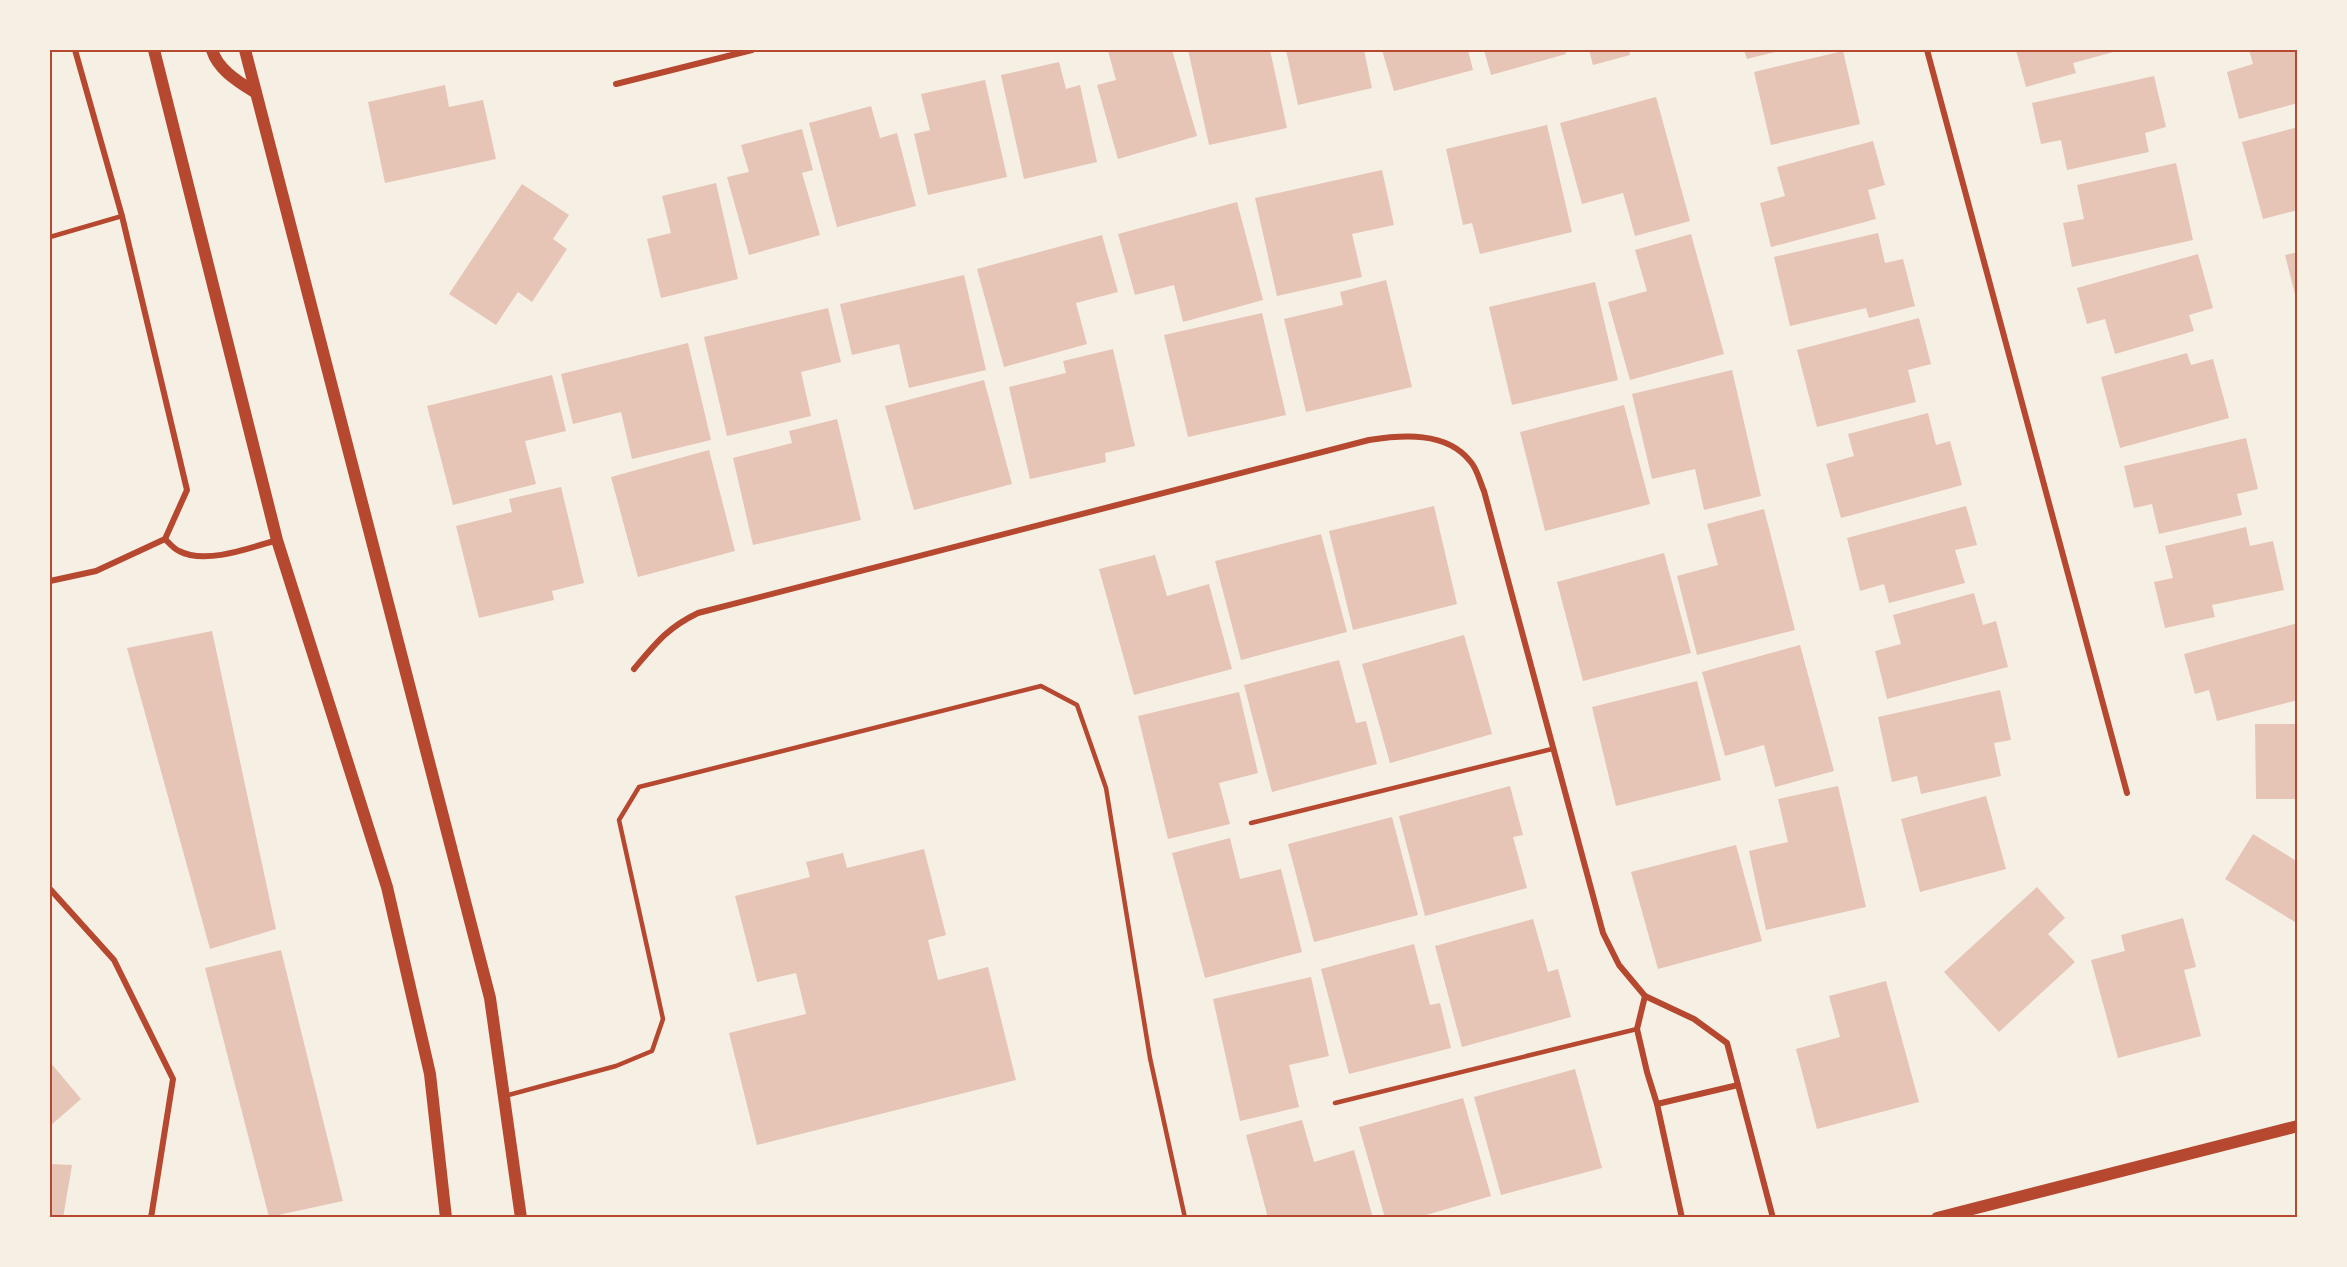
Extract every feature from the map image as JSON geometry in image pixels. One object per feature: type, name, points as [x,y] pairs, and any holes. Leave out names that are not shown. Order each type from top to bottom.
[{"type":"main road","points":[[154,50],[277,540],[387,887],[430,1074],[446,1218]]},
{"type":"main road","points":[[212,50],[214,58],[232,77],[256,93]]},
{"type":"main road","points":[[245,50],[490,998],[521,1218]]},
{"type":"main road","points":[[1936,1218],[2298,1126]]},
{"type":"street","points":[[50,581],[96,571],[165,538],[187,490],[122,216],[75,50]]},
{"type":"street","points":[[616,84],[752,50]]},
{"type":"street","points":[[1927,50],[2127,793]]},
{"type":"street","points":[[634,669],[662,636],[676,624],[698,612],[1368,440],[1398,436],[1428,438],[1453,445],[1472,462],[1484,491],[1603,933],[1619,965],[1645,996],[1694,1019],[1726,1043],[1773,1218]]},
{"type":"street","points":[[165,538],[178,551],[196,558],[241,551],[277,540]]},
{"type":"street","points":[[50,889],[114,960],[172,1079],[152,1218]]},
{"type":"street","points":[[1645,996],[1637,1029],[1657,1104],[1682,1218]]},
{"type":"street","points":[[1657,1104],[1738,1085]]},
{"type":"lane","points":[[50,237],[122,216]]},
{"type":"lane","points":[[504,1096],[616,1066],[652,1051],[663,1019],[619,820],[639,787],[1041,686],[1077,705],[1106,788],[1150,1058],[1185,1218]]},
{"type":"lane","points":[[1251,823],[1552,749]]},
{"type":"lane","points":[[1335,1103],[1637,1029]]},
{"type":"building","points":[[1172,50],[1197,136],[1118,159],[1097,85],[1116,80],[1108,51]]},
{"type":"building","points":[[1188,50],[1270,50],[1287,128],[1209,145]]},
{"type":"building","points":[[1286,50],[1364,50],[1372,88],[1298,105]]},
{"type":"building","points":[[1382,50],[1468,50],[1473,70],[1394,91]]},
{"type":"building","points":[[1484,50],[1565,50],[1566,54],[1491,75]]},
{"type":"building","points":[[1589,50],[1629,50],[1630,55],[1593,65]]},
{"type":"building","points":[[1744,50],[1783,50],[1747,59]]},
{"type":"building","points":[[2016,50],[2121,50],[2073,63],[2076,73],[2026,87]]},
{"type":"building","points":[[2249,50],[2298,50],[2298,103],[2239,119],[2227,72],[2253,64]]},
{"type":"building","points":[[1843,51],[1860,124],[1771,145],[1754,72]]},
{"type":"building","points":[[1059,62],[1066,89],[1080,85],[1097,162],[1024,179],[1001,75]]},
{"type":"building","points":[[2154,76],[2166,127],[2145,133],[2149,152],[2067,170],[2061,140],[2041,144],[2032,103]]},
{"type":"building","points":[[985,80],[1007,177],[928,195],[914,134],[930,130],[921,94]]},
{"type":"building","points":[[445,85],[449,107],[483,100],[496,159],[385,183],[368,102]]},
{"type":"building","points":[[1656,97],[1690,221],[1635,236],[1623,193],[1582,204],[1560,123]]},
{"type":"building","points":[[871,106],[880,138],[897,133],[916,206],[837,227],[809,123]]},
{"type":"building","points":[[1547,125],[1572,232],[1480,254],[1472,223],[1463,225],[1446,149]]},
{"type":"building","points":[[2298,127],[2298,210],[2263,219],[2242,142]]},
{"type":"building","points":[[802,129],[813,170],[802,173],[820,235],[749,255],[727,177],[749,172],[741,145]]},
{"type":"building","points":[[1873,141],[1885,185],[1868,190],[1876,219],[1771,247],[1760,203],[1785,196],[1777,167]]},
{"type":"building","points":[[2176,163],[2193,240],[2072,267],[2063,223],[2084,219],[2077,185]]},
{"type":"building","points":[[1382,170],[1394,225],[1352,234],[1362,277],[1277,296],[1255,198]]},
{"type":"building","points":[[716,183],[738,279],[661,298],[647,239],[671,233],[662,196]]},
{"type":"building","points":[[522,184],[569,215],[553,239],[567,249],[532,302],[518,292],[496,325],[449,294]]},
{"type":"building","points":[[1237,202],[1263,300],[1183,322],[1174,285],[1135,295],[1118,234]]},
{"type":"building","points":[[1878,233],[1885,263],[1903,259],[1915,306],[1869,318],[1866,308],[1790,326],[1774,257]]},
{"type":"building","points":[[1691,234],[1724,354],[1630,380],[1608,302],[1647,291],[1635,250]]},
{"type":"building","points":[[1102,235],[1118,292],[1076,303],[1087,344],[1004,367],[977,269]]},
{"type":"building","points":[[2298,252],[2298,301],[2297,302],[2285,255]]},
{"type":"building","points":[[2198,254],[2213,308],[2189,315],[2194,331],[2115,354],[2105,319],[2087,324],[2077,288]]},
{"type":"building","points":[[964,275],[986,370],[909,388],[899,344],[852,355],[840,304]]},
{"type":"building","points":[[1386,280],[1412,387],[1306,412],[1284,319],[1343,305],[1340,292]]},
{"type":"building","points":[[1595,282],[1618,380],[1512,405],[1489,307]]},
{"type":"building","points":[[828,308],[841,362],[801,372],[811,416],[727,436],[704,337]]},
{"type":"building","points":[[1262,313],[1286,415],[1188,437],[1164,335]]},
{"type":"building","points":[[1919,318],[1931,364],[1908,370],[1916,402],[1817,427],[1797,350]]},
{"type":"building","points":[[688,343],[711,440],[632,459],[621,412],[573,424],[561,374]]},
{"type":"building","points":[[1113,349],[1135,446],[1105,453],[1106,462],[1030,479],[1009,387],[1066,373],[1063,361]]},
{"type":"building","points":[[2187,353],[2191,365],[2213,359],[2229,418],[2120,448],[2101,377]]},
{"type":"building","points":[[1732,370],[1761,496],[1704,510],[1695,469],[1652,479],[1632,394]]},
{"type":"building","points":[[552,375],[566,431],[525,441],[536,484],[453,505],[427,406]]},
{"type":"building","points":[[984,380],[1012,484],[914,510],[885,406]]},
{"type":"building","points":[[1624,405],[1650,504],[1545,531],[1520,432]]},
{"type":"building","points":[[1928,413],[1936,445],[1950,441],[1962,485],[1841,518],[1826,464],[1854,456],[1848,434]]},
{"type":"building","points":[[837,419],[861,520],[753,545],[733,458],[792,443],[789,431]]},
{"type":"building","points":[[2246,438],[2258,489],[2237,494],[2242,515],[2159,534],[2152,504],[2134,508],[2124,466]]},
{"type":"building","points":[[709,450],[735,551],[638,577],[611,477]]},
{"type":"building","points":[[561,487],[584,583],[552,591],[554,600],[479,618],[456,526],[512,512],[509,499]]},
{"type":"building","points":[[1434,506],[1457,604],[1353,630],[1329,531]]},
{"type":"building","points":[[1966,506],[1977,545],[1955,550],[1965,583],[1889,603],[1884,584],[1860,591],[1847,538]]},
{"type":"building","points":[[1764,509],[1795,630],[1697,655],[1677,576],[1718,565],[1707,524]]},
{"type":"building","points":[[2246,527],[2250,546],[2273,541],[2284,590],[2212,605],[2215,617],[2165,628],[2154,582],[2173,578],[2165,546]]},
{"type":"building","points":[[1321,534],[1347,632],[1241,660],[1215,561]]},
{"type":"building","points":[[1664,553],[1691,653],[1583,681],[1557,582]]},
{"type":"building","points":[[1155,555],[1167,596],[1209,584],[1232,669],[1134,695],[1099,569]]},
{"type":"building","points":[[1974,593],[1983,625],[1996,621],[2008,667],[1887,699],[1875,651],[1901,644],[1893,615]]},
{"type":"building","points":[[2298,623],[2298,700],[2217,721],[2209,690],[2195,694],[2184,654]]},
{"type":"building","points":[[212,631],[276,929],[210,949],[127,648]]},
{"type":"building","points":[[1464,635],[1492,734],[1390,763],[1362,664]]},
{"type":"building","points":[[1800,645],[1834,771],[1775,787],[1764,745],[1725,756],[1702,672]]},
{"type":"building","points":[[1339,660],[1356,723],[1366,721],[1377,764],[1272,792],[1244,685]]},
{"type":"building","points":[[1697,681],[1721,780],[1616,806],[1592,707]]},
{"type":"building","points":[[2000,690],[2011,740],[1994,743],[2001,776],[1921,794],[1917,776],[1892,782],[1878,717]]},
{"type":"building","points":[[1239,692],[1258,773],[1219,783],[1230,824],[1168,839],[1138,716]]},
{"type":"building","points":[[2255,724],[2298,724],[2298,799],[2256,799]]},
{"type":"building","points":[[1510,786],[1523,835],[1513,837],[1527,888],[1425,916],[1399,816]]},
{"type":"building","points":[[1838,786],[1866,907],[1766,930],[1749,851],[1788,842],[1778,799]]},
{"type":"building","points":[[1986,796],[2006,869],[1920,892],[1901,819]]},
{"type":"building","points":[[1392,817],[1418,915],[1314,942],[1288,844]]},
{"type":"building","points":[[2253,834],[2298,862],[2298,924],[2225,879]]},
{"type":"building","points":[[1230,838],[1240,879],[1281,869],[1302,952],[1205,978],[1172,853]]},
{"type":"building","points":[[1736,845],[1762,941],[1658,969],[1631,872]]},
{"type":"building","points":[[924,849],[946,935],[928,940],[938,980],[988,967],[1016,1080],[757,1145],[729,1033],[806,1014],[796,973],[757,982],[735,896],[810,877],[806,862],[843,853],[847,868]]},
{"type":"building","points":[[2037,887],[2065,918],[2048,934],[2075,962],[1999,1032],[1944,972]]},
{"type":"building","points":[[2183,918],[2196,967],[2184,970],[2201,1036],[2118,1058],[2091,960],[2125,951],[2121,935]]},
{"type":"building","points":[[1533,919],[1548,972],[1558,969],[1571,1017],[1462,1047],[1435,946]]},
{"type":"building","points":[[1414,944],[1430,1005],[1440,1003],[1451,1048],[1349,1074],[1321,969]]},
{"type":"building","points":[[281,950],[343,1201],[269,1217],[205,968]]},
{"type":"building","points":[[1311,977],[1329,1056],[1289,1065],[1299,1107],[1240,1121],[1213,999]]},
{"type":"building","points":[[1886,981],[1919,1102],[1817,1129],[1796,1049],[1840,1037],[1829,996]]},
{"type":"building","points":[[50,1062],[81,1099],[50,1126]]},
{"type":"building","points":[[1575,1069],[1602,1168],[1501,1195],[1474,1097]]},
{"type":"building","points":[[1463,1098],[1491,1196],[1416,1218],[1385,1218],[1359,1127]]},
{"type":"building","points":[[1302,1120],[1314,1162],[1354,1150],[1373,1218],[1268,1218],[1246,1135]]},
{"type":"building","points":[[50,1164],[72,1165],[63,1218],[50,1218]]}]
